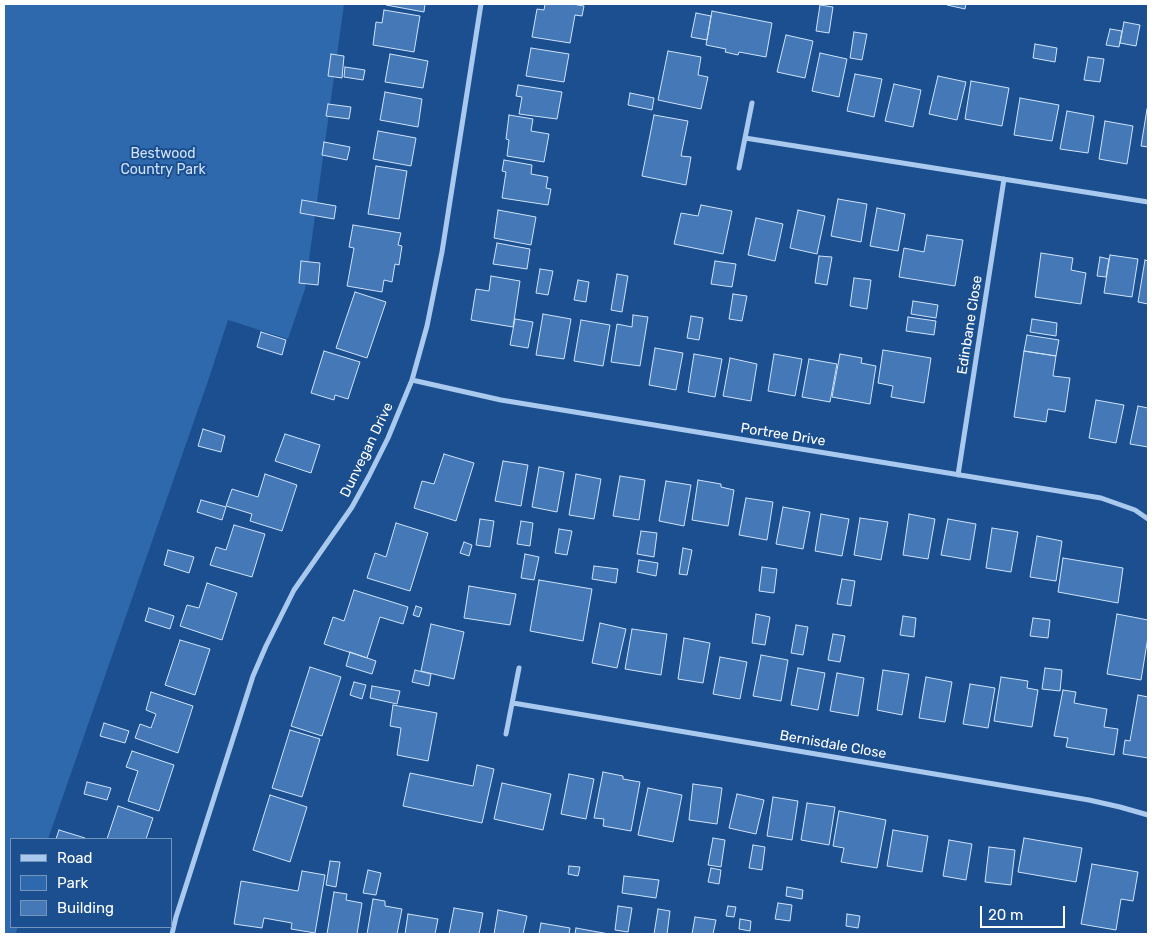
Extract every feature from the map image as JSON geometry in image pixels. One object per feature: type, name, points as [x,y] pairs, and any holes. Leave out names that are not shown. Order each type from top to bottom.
[{"type":"street","name":"Dunvegan Drive","points":[[172,934],[253,676],[294,590],[352,507],[369,476],[388,438],[412,380],[427,326],[442,252],[481,4]]},
{"type":"street","points":[[739,168],[752,103]]},
{"type":"street","points":[[745,138],[1148,202]]},
{"type":"street","name":"Edinbane Close","points":[[958,474],[1004,179]]},
{"type":"street","name":"Portree Drive","points":[[412,380],[501,400],[1101,498],[1135,510],[1148,519]]},
{"type":"street","points":[[506,734],[519,668]]},
{"type":"street","name":"Bernisdale Close","points":[[512,702],[1089,800],[1148,815]]},
{"type":"green space","name":"Bestwood Country Park","points":[[4,4],[344,4],[305,289],[288,339],[228,320],[48,838],[10,838],[10,928],[18,928],[15,934],[4,934]]},
{"type":"building","points":[[386,4],[425,4],[424,12]]},
{"type":"building","points":[[545,4],[584,6],[582,16],[575,15],[570,43],[532,37],[537,9],[544,10]]},
{"type":"building","points":[[947,4],[966,4],[965,9]]},
{"type":"building","points":[[820,5],[833,7],[829,33],[816,31]]},
{"type":"building","points":[[384,10],[420,16],[414,52],[373,45],[376,22],[382,23]]},
{"type":"building","points":[[712,11],[772,23],[766,57],[739,52],[738,55],[725,52],[726,49],[706,45]]},
{"type":"building","points":[[696,13],[711,16],[707,40],[691,37]]},
{"type":"building","points":[[1124,22],[1140,25],[1136,46],[1120,43]]},
{"type":"building","points":[[1110,29],[1122,31],[1119,47],[1106,45]]},
{"type":"building","points":[[854,32],[867,34],[862,60],[850,58]]},
{"type":"building","points":[[786,35],[813,41],[805,78],[777,72]]},
{"type":"building","points":[[1035,44],[1057,48],[1055,62],[1033,58]]},
{"type":"building","points":[[531,48],[569,54],[564,82],[526,76]]},
{"type":"building","points":[[668,51],[701,57],[698,75],[708,77],[701,109],[658,100]]},
{"type":"building","points":[[820,53],[847,59],[839,97],[812,91]]},
{"type":"building","points":[[331,54],[344,56],[342,78],[328,76]]},
{"type":"building","points":[[390,54],[428,61],[423,88],[385,82]]},
{"type":"building","points":[[1088,57],[1104,59],[1100,82],[1084,80]]},
{"type":"building","points":[[345,67],[365,70],[363,80],[344,77]]},
{"type":"building","points":[[855,74],[882,79],[874,117],[847,111]]},
{"type":"building","points":[[938,76],[966,82],[957,120],[929,114]]},
{"type":"building","points":[[971,81],[1009,88],[1002,126],[965,119]]},
{"type":"building","points":[[894,84],[921,90],[913,127],[885,121]]},
{"type":"building","points":[[518,85],[562,92],[557,119],[519,114],[522,97],[516,96]]},
{"type":"building","points":[[385,92],[422,99],[418,127],[380,120]]},
{"type":"building","points":[[630,93],[654,98],[652,110],[628,105]]},
{"type":"building","points":[[1020,98],[1059,105],[1052,141],[1014,135]]},
{"type":"building","points":[[328,104],[351,107],[349,119],[326,116]]},
{"type":"building","points":[[1148,109],[1148,147],[1141,146]]},
{"type":"building","points":[[1067,111],[1094,116],[1088,153],[1060,149]]},
{"type":"building","points":[[509,115],[533,119],[531,131],[549,134],[544,162],[507,156],[509,140],[506,139]]},
{"type":"building","points":[[654,115],[688,121],[681,156],[691,157],[686,185],[642,176]]},
{"type":"building","points":[[1105,121],[1133,126],[1127,164],[1099,159]]},
{"type":"building","points":[[378,131],[416,138],[411,166],[373,159]]},
{"type":"building","points":[[324,142],[350,147],[347,160],[322,155]]},
{"type":"building","points":[[504,160],[532,165],[531,174],[548,177],[546,188],[551,189],[548,205],[502,198],[506,172],[502,171]]},
{"type":"building","points":[[376,166],[407,171],[399,219],[368,214]]},
{"type":"building","points":[[838,199],[867,204],[861,242],[831,236]]},
{"type":"building","points":[[302,200],[336,206],[334,219],[300,213]]},
{"type":"building","points":[[701,205],[732,211],[723,254],[674,244],[681,213],[698,216]]},
{"type":"building","points":[[877,208],[905,214],[898,251],[870,246]]},
{"type":"building","points":[[498,210],[536,217],[531,245],[494,238]]},
{"type":"building","points":[[798,210],[825,216],[817,254],[790,248]]},
{"type":"building","points":[[756,218],[783,224],[775,261],[748,255]]},
{"type":"building","points":[[353,225],[401,233],[398,245],[402,246],[399,265],[395,264],[392,282],[384,280],[382,292],[347,286],[354,248],[349,247]]},
{"type":"building","points":[[927,235],[963,240],[955,286],[899,277],[904,248],[924,252]]},
{"type":"building","points":[[497,243],[530,249],[527,269],[493,264]]},
{"type":"building","points":[[1041,253],[1073,258],[1071,270],[1086,273],[1081,304],[1035,297]]},
{"type":"building","points":[[1110,255],[1138,259],[1132,297],[1104,293]]},
{"type":"building","points":[[819,256],[832,257],[827,285],[815,283]]},
{"type":"building","points":[[1100,257],[1109,259],[1106,277],[1097,276]]},
{"type":"building","points":[[1145,260],[1148,261],[1148,304],[1138,302]]},
{"type":"building","points":[[301,261],[320,263],[318,285],[299,283]]},
{"type":"building","points":[[715,261],[736,264],[732,287],[711,284]]},
{"type":"building","points":[[540,269],[553,271],[548,295],[536,293]]},
{"type":"building","points":[[617,274],[628,276],[622,312],[611,310]]},
{"type":"building","points":[[491,276],[520,281],[513,327],[471,320],[476,289],[489,291]]},
{"type":"building","points":[[854,278],[871,280],[867,309],[850,306]]},
{"type":"building","points":[[578,280],[589,282],[586,302],[574,300]]},
{"type":"building","points":[[355,292],[386,302],[367,358],[336,348]]},
{"type":"building","points":[[733,294],[747,296],[742,321],[729,319]]},
{"type":"building","points":[[913,301],[938,305],[936,318],[911,314]]},
{"type":"building","points":[[543,314],[571,319],[564,359],[536,355]]},
{"type":"building","points":[[633,315],[648,317],[640,366],[611,362],[617,324],[632,327]]},
{"type":"building","points":[[691,316],[703,318],[699,340],[687,338]]},
{"type":"building","points":[[908,317],[936,321],[934,335],[906,331]]},
{"type":"building","points":[[515,319],[533,322],[528,348],[510,345]]},
{"type":"building","points":[[1032,319],[1057,323],[1056,336],[1030,332]]},
{"type":"building","points":[[581,320],[610,325],[603,366],[574,361]]},
{"type":"building","points":[[261,332],[286,340],[282,355],[257,347]]},
{"type":"building","points":[[1027,335],[1059,340],[1056,356],[1024,351]]},
{"type":"building","points":[[655,348],[683,353],[676,390],[649,385]]},
{"type":"building","points":[[883,350],[931,358],[924,403],[891,397],[893,386],[878,383]]},
{"type":"building","points":[[324,351],[360,362],[348,399],[335,395],[334,400],[311,393]]},
{"type":"building","points":[[1024,351],[1056,356],[1053,376],[1070,378],[1065,412],[1048,409],[1046,422],[1014,417]]},
{"type":"building","points":[[694,354],[722,359],[715,397],[688,392]]},
{"type":"building","points":[[774,354],[802,359],[795,396],[768,391]]},
{"type":"building","points":[[840,354],[862,358],[861,363],[876,366],[870,404],[832,397]]},
{"type":"building","points":[[730,358],[757,364],[751,401],[723,396]]},
{"type":"building","points":[[809,359],[837,364],[830,402],[802,397]]},
{"type":"building","points":[[1096,400],[1124,405],[1116,443],[1089,438]]},
{"type":"building","points":[[1138,406],[1148,408],[1148,447],[1130,444]]},
{"type":"building","points":[[203,429],[225,436],[221,452],[198,446]]},
{"type":"building","points":[[285,434],[320,445],[311,473],[275,461]]},
{"type":"building","points":[[444,454],[474,463],[456,521],[414,508],[422,481],[434,484]]},
{"type":"building","points":[[503,461],[528,465],[521,506],[495,501]]},
{"type":"building","points":[[539,467],[564,472],[557,512],[532,507]]},
{"type":"building","points":[[265,474],[297,485],[282,531],[250,521],[252,514],[226,506],[232,489],[258,497]]},
{"type":"building","points":[[576,474],[601,479],[594,519],[569,515]]},
{"type":"building","points":[[620,476],[645,480],[639,520],[613,516]]},
{"type":"building","points":[[698,480],[721,484],[721,487],[734,490],[728,526],[692,520]]},
{"type":"building","points":[[666,481],[691,485],[684,526],[659,521]]},
{"type":"building","points":[[746,498],[773,502],[767,540],[739,535]]},
{"type":"building","points":[[201,500],[226,507],[222,520],[197,512]]},
{"type":"building","points":[[783,507],[810,512],[803,549],[776,544]]},
{"type":"building","points":[[821,514],[849,519],[842,556],[815,551]]},
{"type":"building","points":[[909,514],[935,519],[928,559],[903,555]]},
{"type":"building","points":[[860,518],[888,522],[881,560],[854,555]]},
{"type":"building","points":[[480,519],[494,521],[490,547],[476,545]]},
{"type":"building","points":[[948,519],[976,524],[970,560],[941,555]]},
{"type":"building","points":[[521,521],[533,523],[530,546],[517,544]]},
{"type":"building","points":[[396,523],[428,533],[410,591],[367,578],[375,553],[386,557]]},
{"type":"building","points":[[234,525],[265,534],[252,577],[210,565],[216,547],[226,550]]},
{"type":"building","points":[[992,528],[1018,532],[1011,572],[986,568]]},
{"type":"building","points":[[559,529],[572,531],[567,555],[555,553]]},
{"type":"building","points":[[641,531],[657,533],[654,557],[637,554]]},
{"type":"building","points":[[1037,536],[1062,541],[1056,581],[1030,577]]},
{"type":"building","points":[[464,542],[472,545],[469,556],[460,553]]},
{"type":"building","points":[[683,548],[692,550],[687,575],[679,574]]},
{"type":"building","points":[[168,550],[194,557],[189,573],[164,565]]},
{"type":"building","points":[[525,554],[539,557],[534,580],[521,578]]},
{"type":"building","points":[[1063,558],[1123,568],[1118,603],[1058,592]]},
{"type":"building","points":[[639,560],[658,563],[656,576],[637,572]]},
{"type":"building","points":[[594,566],[618,569],[616,583],[592,579]]},
{"type":"building","points":[[762,567],[777,569],[774,593],[759,591]]},
{"type":"building","points":[[842,579],[855,581],[851,606],[837,604]]},
{"type":"building","points":[[539,580],[592,589],[583,641],[530,631]]},
{"type":"building","points":[[207,583],[237,593],[222,640],[180,626],[187,605],[199,608]]},
{"type":"building","points":[[469,586],[516,594],[510,625],[464,618]]},
{"type":"building","points":[[354,590],[408,607],[403,624],[380,617],[367,658],[324,644],[333,617],[344,621]]},
{"type":"building","points":[[416,606],[422,608],[419,617],[413,615]]},
{"type":"building","points":[[149,608],[174,616],[170,629],[145,621]]},
{"type":"building","points":[[756,614],[770,617],[765,645],[752,643]]},
{"type":"building","points":[[1117,614],[1148,620],[1148,637],[1141,680],[1107,674]]},
{"type":"building","points":[[903,616],[916,618],[914,637],[900,635]]},
{"type":"building","points":[[1033,618],[1050,620],[1048,638],[1030,636]]},
{"type":"building","points":[[600,623],[626,629],[617,668],[592,663]]},
{"type":"building","points":[[431,624],[464,632],[454,679],[421,671]]},
{"type":"building","points":[[796,625],[808,627],[803,655],[791,653]]},
{"type":"building","points":[[632,629],[667,634],[661,675],[625,669]]},
{"type":"building","points":[[833,634],[845,636],[840,662],[828,660]]},
{"type":"building","points":[[684,638],[710,643],[703,683],[678,679]]},
{"type":"building","points":[[180,640],[210,649],[195,695],[165,685]]},
{"type":"building","points":[[350,652],[376,661],[372,674],[346,666]]},
{"type":"building","points":[[761,655],[788,660],[781,701],[753,696]]},
{"type":"building","points":[[720,657],[747,662],[740,699],[713,694]]},
{"type":"building","points":[[310,667],[341,677],[322,736],[291,726]]},
{"type":"building","points":[[798,668],[825,673],[818,710],[791,705]]},
{"type":"building","points":[[1045,668],[1062,670],[1060,691],[1042,689]]},
{"type":"building","points":[[415,670],[431,674],[429,686],[412,682]]},
{"type":"building","points":[[883,670],[909,674],[902,715],[877,710]]},
{"type":"building","points":[[837,673],[864,678],[858,716],[830,711]]},
{"type":"building","points":[[926,677],[952,682],[945,722],[919,718]]},
{"type":"building","points":[[1001,677],[1028,681],[1027,688],[1038,690],[1032,727],[994,721]]},
{"type":"building","points":[[354,682],[366,685],[362,699],[350,695]]},
{"type":"building","points":[[970,684],[995,688],[988,728],[963,724]]},
{"type":"building","points":[[372,686],[400,691],[397,704],[370,698]]},
{"type":"building","points":[[1063,690],[1076,692],[1074,703],[1107,709],[1104,727],[1118,729],[1114,755],[1066,747],[1068,738],[1054,736]]},
{"type":"building","points":[[151,692],[193,706],[178,753],[135,738],[140,724],[151,728],[156,714],[146,710]]},
{"type":"building","points":[[1138,695],[1148,697],[1148,758],[1123,754],[1125,740],[1130,741]]},
{"type":"building","points":[[393,705],[437,713],[428,761],[397,755],[401,728],[390,726]]},
{"type":"building","points":[[104,723],[129,731],[125,743],[100,736]]},
{"type":"building","points":[[290,730],[320,739],[302,797],[272,788]]},
{"type":"building","points":[[132,751],[174,765],[159,811],[128,801],[138,771],[126,767]]},
{"type":"building","points":[[477,765],[494,769],[482,823],[403,806],[410,773],[473,786]]},
{"type":"building","points":[[603,772],[623,776],[623,779],[640,782],[631,831],[603,826],[604,819],[594,818]]},
{"type":"building","points":[[569,774],[594,779],[586,819],[561,814]]},
{"type":"building","points":[[87,782],[111,788],[107,800],[84,794]]},
{"type":"building","points":[[502,783],[551,794],[543,830],[494,819]]},
{"type":"building","points":[[693,784],[722,788],[717,824],[689,820]]},
{"type":"building","points":[[648,788],[682,795],[673,842],[638,835]]},
{"type":"building","points":[[737,794],[764,800],[756,834],[729,828]]},
{"type":"building","points":[[270,795],[307,807],[290,862],[253,850]]},
{"type":"building","points":[[773,797],[798,801],[792,840],[767,836]]},
{"type":"building","points":[[807,803],[835,807],[829,845],[801,840]]},
{"type":"building","points":[[118,806],[153,818],[146,838],[107,838]]},
{"type":"building","points":[[839,811],[886,820],[877,868],[841,862],[844,848],[833,846]]},
{"type":"building","points":[[59,830],[85,838],[56,838]]},
{"type":"building","points":[[893,830],[928,836],[922,872],[887,866]]},
{"type":"building","points":[[713,838],[725,840],[721,867],[708,865]]},
{"type":"building","points":[[1024,838],[1082,848],[1076,882],[1018,872]]},
{"type":"building","points":[[949,840],[972,844],[966,880],[943,876]]},
{"type":"building","points":[[753,845],[765,847],[762,870],[749,868]]},
{"type":"building","points":[[989,847],[1015,850],[1011,885],[985,882]]},
{"type":"building","points":[[330,861],[340,862],[336,887],[326,885]]},
{"type":"building","points":[[1092,864],[1138,872],[1133,901],[1121,899],[1116,930],[1081,924]]},
{"type":"building","points":[[569,866],[580,867],[578,876],[568,874]]},
{"type":"building","points":[[711,868],[721,870],[719,884],[708,882]]},
{"type":"building","points":[[368,870],[381,873],[376,895],[363,893]]},
{"type":"building","points":[[302,871],[325,875],[315,933],[291,929],[292,923],[264,918],[262,928],[234,924],[241,881],[298,891]]},
{"type":"building","points":[[624,876],[659,880],[656,898],[622,893]]},
{"type":"building","points":[[787,887],[803,890],[802,899],[786,896]]},
{"type":"building","points":[[334,892],[347,894],[346,900],[362,903],[357,934],[327,934]]},
{"type":"building","points":[[373,899],[385,901],[385,906],[402,909],[397,934],[367,934]]},
{"type":"building","points":[[778,903],[792,905],[790,921],[775,919]]},
{"type":"building","points":[[618,906],[632,908],[628,932],[615,930]]},
{"type":"building","points":[[728,906],[736,907],[734,917],[726,916]]},
{"type":"building","points":[[454,908],[483,913],[479,934],[449,934]]},
{"type":"building","points":[[658,909],[670,911],[667,934],[654,934]]},
{"type":"building","points":[[498,910],[527,916],[523,934],[494,934]]},
{"type":"building","points":[[408,914],[438,919],[435,934],[405,934]]},
{"type":"building","points":[[847,914],[860,916],[858,928],[846,926]]},
{"type":"building","points":[[695,917],[716,920],[713,934],[692,934]]},
{"type":"building","points":[[740,919],[751,921],[750,931],[739,929]]},
{"type":"building","points":[[541,923],[570,928],[569,934],[539,934]]},
{"type":"building","points":[[576,928],[609,934],[575,934]]}]
